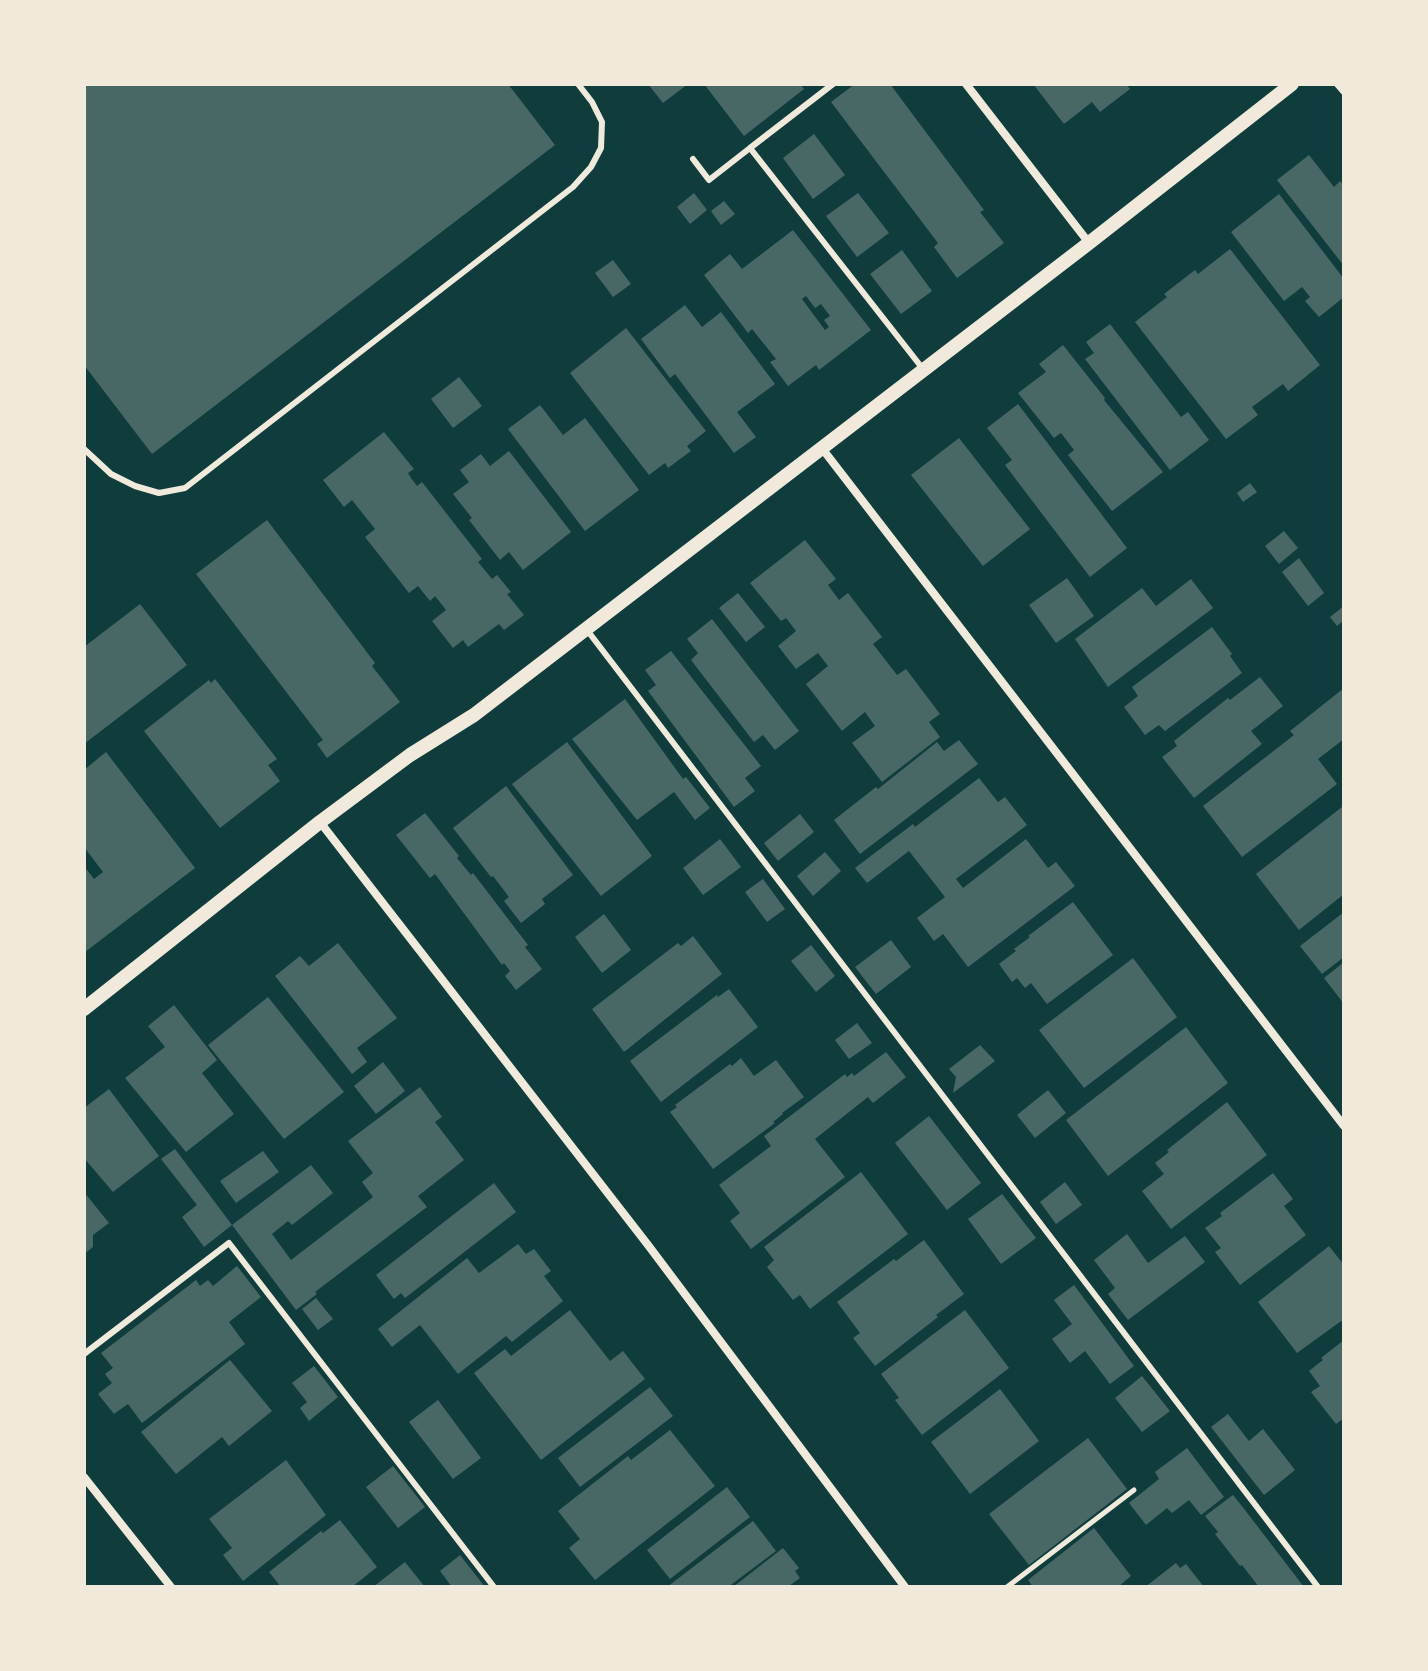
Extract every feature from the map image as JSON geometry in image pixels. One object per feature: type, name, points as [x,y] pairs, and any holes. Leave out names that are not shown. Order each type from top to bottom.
[{"type":"street","points":[[966,84],[1089,243]]},
{"type":"street","points":[[84,1009],[320,822],[410,755],[474,715],[1292,84]]},
{"type":"street","points":[[1338,84],[1344,91]]},
{"type":"street","points":[[821,447],[1344,1126]]},
{"type":"street","points":[[320,822],[648,1245],[905,1587]]},
{"type":"street","points":[[84,1477],[171,1587]]},
{"type":"lane","points":[[84,449],[111,474],[135,486],[159,493],[185,488],[573,187],[591,167],[601,148],[602,122],[578,84]]},
{"type":"lane","points":[[693,159],[709,180],[833,84]]},
{"type":"lane","points":[[750,148],[923,369]]},
{"type":"lane","points":[[586,629],[1318,1587]]},
{"type":"lane","points":[[84,1354],[229,1243],[494,1587]]},
{"type":"path","points":[[1007,1587],[1134,1490]]},
{"type":"building","points":[[84,84],[508,84],[555,145],[152,454],[84,365]]},
{"type":"building","points":[[648,84],[688,84],[663,103]]},
{"type":"building","points":[[704,84],[800,84],[804,89],[744,136]]},
{"type":"building","points":[[855,84],[890,84],[984,210],[980,212],[1004,243],[957,278],[934,247],[938,243],[831,102]]},
{"type":"building","points":[[1033,84],[1126,84],[1130,89],[1100,112],[1092,102],[1064,124]]},
{"type":"building","points":[[814,134],[845,175],[813,199],[783,158]]},
{"type":"building","points":[[1309,155],[1334,187],[1340,181],[1344,186],[1344,266],[1277,180]]},
{"type":"building","points":[[694,193],[707,210],[690,224],[677,207]]},
{"type":"building","points":[[858,193],[889,233],[857,257],[826,216]]},
{"type":"building","points":[[1279,194],[1344,279],[1344,297],[1319,317],[1305,301],[1310,297],[1302,287],[1284,301],[1231,232]]},
{"type":"building","points":[[724,201],[735,214],[721,225],[711,211]]},
{"type":"building","points":[[793,230],[871,330],[819,370],[816,365],[788,386],[770,362],[776,359],[752,329],[748,333],[704,275],[730,254],[742,269]],"holes":[[[806,296],[815,308],[821,304],[830,316],[824,320],[829,327],[825,330],[802,299]]]},
{"type":"building","points":[[1230,249],[1320,365],[1288,391],[1283,384],[1252,407],[1258,415],[1226,439],[1135,322],[1195,270],[1198,274]]},
{"type":"building","points":[[902,250],[932,291],[901,314],[870,274]]},
{"type":"building","points":[[613,260],[631,284],[613,297],[595,273]]},
{"type":"building","points":[[685,305],[702,327],[721,312],[775,384],[737,412],[756,437],[734,453],[675,374],[670,378],[641,339]]},
{"type":"building","points":[[1110,324],[1181,417],[1188,412],[1209,440],[1170,470],[1085,359],[1094,353],[1086,342]]},
{"type":"building","points":[[626,328],[706,431],[687,446],[691,451],[668,468],[665,463],[649,475],[570,373]]},
{"type":"building","points":[[1063,345],[1163,472],[1112,511],[1068,455],[1074,450],[1061,433],[1054,438],[1018,393],[1046,372],[1039,364]]},
{"type":"building","points":[[459,377],[482,406],[453,428],[431,399]]},
{"type":"building","points":[[1018,404],[1127,548],[1090,577],[1005,465],[1012,460],[987,428]]},
{"type":"building","points":[[540,405],[563,435],[585,418],[639,490],[585,531],[508,429]]},
{"type":"building","points":[[384,432],[414,469],[408,473],[417,486],[422,482],[482,559],[478,562],[492,579],[497,575],[511,592],[507,594],[524,615],[504,630],[499,624],[468,647],[463,640],[453,648],[432,621],[446,610],[435,596],[430,601],[418,586],[409,593],[365,537],[375,529],[352,500],[344,507],[323,480]]},
{"type":"building","points":[[959,438],[1030,529],[983,566],[911,475]]},
{"type":"building","points":[[509,451],[571,532],[523,570],[509,552],[500,560],[453,494],[469,482],[460,470],[481,454],[490,466]]},
{"type":"building","points":[[1250,483],[1257,492],[1243,502],[1237,493]]},
{"type":"building","points":[[267,520],[375,663],[372,666],[400,702],[327,758],[317,744],[323,740],[196,574]]},
{"type":"building","points":[[1284,531],[1298,548],[1279,564],[1265,546]]},
{"type":"building","points":[[805,540],[836,579],[828,585],[839,600],[848,593],[882,637],[873,644],[897,675],[906,669],[940,714],[929,722],[940,737],[882,782],[852,743],[875,726],[865,712],[842,731],[806,684],[828,666],[818,653],[796,669],[778,646],[796,631],[786,618],[781,621],[750,583]]},
{"type":"building","points":[[1299,558],[1324,593],[1308,606],[1282,572]]},
{"type":"building","points":[[1067,578],[1094,616],[1056,643],[1029,605]]},
{"type":"building","points":[[1191,579],[1213,608],[1108,687],[1075,639],[1142,588],[1156,606]]},
{"type":"building","points":[[738,593],[765,627],[746,642],[719,608]]},
{"type":"building","points":[[140,604],[187,665],[84,744],[84,647]]},
{"type":"building","points":[[1344,606],[1344,620],[1337,626],[1330,617]]},
{"type":"building","points":[[712,619],[799,731],[775,750],[763,735],[754,742],[691,660],[698,653],[687,639]]},
{"type":"building","points":[[1212,627],[1242,673],[1165,731],[1159,725],[1145,735],[1124,707],[1138,696],[1132,687]]},
{"type":"building","points":[[671,651],[761,766],[745,778],[755,791],[734,807],[648,691],[656,685],[645,670]]},
{"type":"building","points":[[1260,677],[1283,706],[1251,731],[1262,744],[1194,798],[1162,757],[1177,746],[1174,741]]},
{"type":"building","points":[[215,679],[277,759],[268,765],[280,781],[220,828],[144,731],[209,680],[211,683]]},
{"type":"building","points":[[1344,688],[1344,739],[1318,759],[1337,784],[1242,857],[1203,806],[1294,735],[1290,731]]},
{"type":"building","points":[[625,699],[683,779],[686,777],[710,808],[695,820],[674,792],[637,820],[572,739]]},
{"type":"building","points":[[959,740],[978,764],[860,854],[834,820],[937,742],[944,751]]},
{"type":"building","points":[[567,742],[652,856],[601,896],[512,784]]},
{"type":"building","points":[[106,752],[195,868],[85,952],[84,866],[94,879],[103,872],[84,847],[84,770]]},
{"type":"building","points":[[979,778],[998,802],[1005,797],[1027,825],[956,879],[963,888],[1026,839],[1048,868],[1056,862],[1075,886],[968,967],[943,934],[934,941],[917,918],[945,897],[909,851],[867,883],[855,868]]},
{"type":"building","points":[[506,786],[573,875],[542,899],[545,904],[521,923],[504,901],[509,897],[453,828]]},
{"type":"building","points":[[1342,807],[1344,894],[1299,930],[1256,874]]},
{"type":"building","points":[[425,813],[459,856],[457,858],[471,875],[473,873],[528,945],[525,947],[542,969],[516,990],[505,976],[510,971],[504,963],[502,965],[435,874],[430,878],[396,835]]},
{"type":"building","points":[[800,814],[814,832],[778,861],[764,843]]},
{"type":"building","points":[[720,839],[741,867],[703,895],[683,868]]},
{"type":"building","points":[[825,852],[841,871],[813,896],[797,876]]},
{"type":"building","points":[[763,879],[785,909],[767,922],[745,892]]},
{"type":"building","points":[[1073,902],[1113,955],[1047,1004],[1031,983],[1025,988],[1017,978],[1012,982],[999,964],[1016,951],[1014,949],[1028,936]]},
{"type":"building","points":[[1344,912],[1344,957],[1322,974],[1300,946]]},
{"type":"building","points":[[604,914],[631,950],[602,973],[575,937]]},
{"type":"building","points":[[693,936],[722,974],[624,1052],[592,1009],[678,943],[681,946]]},
{"type":"building","points":[[891,940],[911,967],[876,994],[855,967]]},
{"type":"building","points":[[338,943],[397,1018],[357,1048],[367,1062],[352,1074],[275,976],[300,956],[309,966]]},
{"type":"building","points":[[811,945],[835,976],[816,992],[791,961]]},
{"type":"building","points":[[1133,958],[1177,1017],[1084,1088],[1039,1030]]},
{"type":"building","points":[[1344,962],[1344,1004],[1324,978]]},
{"type":"building","points":[[729,989],[758,1027],[661,1102],[630,1061]]},
{"type":"building","points":[[268,997],[344,1092],[284,1139],[208,1045]]},
{"type":"building","points":[[174,1005],[217,1060],[202,1073],[234,1114],[186,1152],[125,1078],[165,1047],[148,1026]]},
{"type":"building","points":[[857,1023],[872,1043],[849,1059],[835,1040]]},
{"type":"building","points":[[1186,1027],[1228,1083],[1108,1176],[1066,1120]]},
{"type":"building","points":[[980,1045],[995,1061],[953,1093],[956,1077],[949,1069]]},
{"type":"building","points":[[886,1052],[906,1077],[873,1103],[868,1097],[815,1139],[845,1177],[751,1249],[730,1221],[740,1213],[719,1185],[771,1146],[764,1136],[845,1074],[847,1077],[852,1073],[854,1076]]},
{"type":"building","points":[[741,1058],[754,1076],[776,1060],[804,1097],[713,1169],[670,1112],[677,1107],[675,1105]]},
{"type":"building","points":[[383,1062],[405,1091],[376,1114],[354,1086]]},
{"type":"building","points":[[420,1087],[442,1117],[435,1122],[464,1160],[418,1196],[427,1207],[315,1292],[317,1294],[296,1310],[232,1225],[311,1165],[333,1193],[292,1225],[288,1221],[272,1234],[291,1260],[373,1197],[362,1182],[373,1173],[348,1141]]},
{"type":"building","points":[[109,1089],[159,1156],[113,1192],[84,1158],[84,1108]]},
{"type":"building","points":[[1048,1090],[1066,1113],[1035,1138],[1017,1115]]},
{"type":"building","points":[[1227,1102],[1267,1155],[1171,1229],[1142,1191],[1164,1174],[1155,1163],[1169,1152],[1167,1150]]},
{"type":"building","points":[[929,1116],[981,1183],[947,1210],[895,1143]]},
{"type":"building","points":[[175,1149],[232,1225],[204,1247],[182,1217],[197,1205],[161,1159]]},
{"type":"building","points":[[263,1151],[279,1172],[236,1203],[220,1181]]},
{"type":"building","points":[[861,1172],[908,1234],[810,1309],[800,1295],[793,1300],[767,1267],[774,1260],[764,1247]]},
{"type":"building","points":[[1273,1173],[1293,1199],[1284,1206],[1306,1235],[1240,1285],[1215,1252],[1221,1248],[1205,1228]]},
{"type":"building","points":[[1065,1182],[1082,1205],[1056,1224],[1040,1202]]},
{"type":"building","points":[[494,1183],[516,1212],[405,1298],[401,1293],[394,1299],[376,1275]]},
{"type":"building","points":[[84,1192],[109,1223],[93,1235],[93,1247],[84,1254]]},
{"type":"building","points":[[1002,1194],[1036,1238],[1001,1264],[968,1219]]},
{"type":"building","points":[[1127,1234],[1148,1263],[1185,1236],[1205,1262],[1128,1320],[1108,1294],[1115,1288],[1094,1260]]},
{"type":"building","points":[[924,1240],[964,1294],[875,1366],[853,1338],[860,1333],[837,1302]]},
{"type":"building","points":[[518,1244],[526,1254],[534,1249],[551,1271],[544,1276],[563,1301],[512,1342],[506,1336],[458,1374],[420,1325],[392,1347],[378,1329],[467,1258],[479,1273]]},
{"type":"building","points":[[1329,1246],[1344,1265],[1344,1319],[1297,1353],[1258,1302]]},
{"type":"building","points":[[237,1266],[261,1297],[229,1322],[245,1344],[142,1423],[128,1404],[114,1414],[98,1394],[112,1383],[105,1374],[113,1368],[101,1353],[196,1280],[200,1286],[208,1280],[213,1286]]},
{"type":"building","points":[[1074,1285],[1134,1366],[1110,1384],[1085,1351],[1070,1363],[1052,1339],[1072,1324],[1054,1300]]},
{"type":"building","points":[[316,1298],[333,1319],[318,1330],[302,1309]]},
{"type":"building","points":[[570,1310],[610,1361],[623,1351],[645,1379],[541,1460],[474,1373],[505,1349],[511,1356]]},
{"type":"building","points":[[965,1310],[1009,1368],[922,1435],[895,1400],[899,1398],[881,1374]]},
{"type":"building","points":[[1344,1340],[1344,1418],[1336,1424],[1311,1392],[1320,1386],[1309,1371]]},
{"type":"building","points":[[230,1360],[272,1411],[229,1446],[222,1437],[176,1474],[141,1432]]},
{"type":"building","points":[[314,1366],[338,1397],[309,1421],[300,1408],[307,1402],[292,1383]]},
{"type":"building","points":[[1142,1376],[1170,1411],[1142,1432],[1115,1398]]},
{"type":"building","points":[[650,1387],[673,1416],[580,1487],[558,1458]]},
{"type":"building","points":[[1000,1389],[1039,1441],[970,1494],[931,1442]]},
{"type":"building","points":[[438,1400],[481,1458],[453,1479],[409,1422]]},
{"type":"building","points":[[1228,1414],[1249,1441],[1263,1429],[1295,1470],[1264,1495],[1211,1427]]},
{"type":"building","points":[[670,1430],[715,1486],[595,1580],[569,1548],[580,1539],[558,1511],[628,1456],[631,1460]]},
{"type":"building","points":[[1088,1438],[1127,1489],[1029,1565],[989,1514]]},
{"type":"building","points":[[1187,1448],[1224,1497],[1201,1515],[1189,1500],[1172,1513],[1167,1508],[1146,1525],[1129,1503],[1159,1479],[1155,1472]]},
{"type":"building","points":[[286,1460],[326,1515],[243,1581],[223,1555],[232,1548],[209,1519]]},
{"type":"building","points":[[393,1466],[425,1507],[398,1528],[366,1487]]},
{"type":"building","points":[[727,1487],[750,1517],[670,1579],[647,1550]]},
{"type":"building","points":[[1233,1495],[1304,1587],[1259,1587],[1215,1534],[1218,1532],[1205,1516]]},
{"type":"building","points":[[340,1520],[377,1567],[352,1587],[281,1587],[269,1572]]},
{"type":"building","points":[[753,1521],[776,1551],[728,1587],[667,1587]]},
{"type":"building","points":[[1094,1528],[1131,1576],[1118,1587],[1033,1587],[1028,1580]]},
{"type":"building","points":[[783,1548],[799,1568],[795,1571],[800,1578],[790,1587],[733,1587]]},
{"type":"building","points":[[460,1555],[485,1587],[452,1587],[440,1571]]},
{"type":"building","points":[[405,1562],[425,1587],[373,1587]]},
{"type":"building","points":[[1176,1563],[1180,1568],[1186,1564],[1204,1587],[1145,1587]]}]
